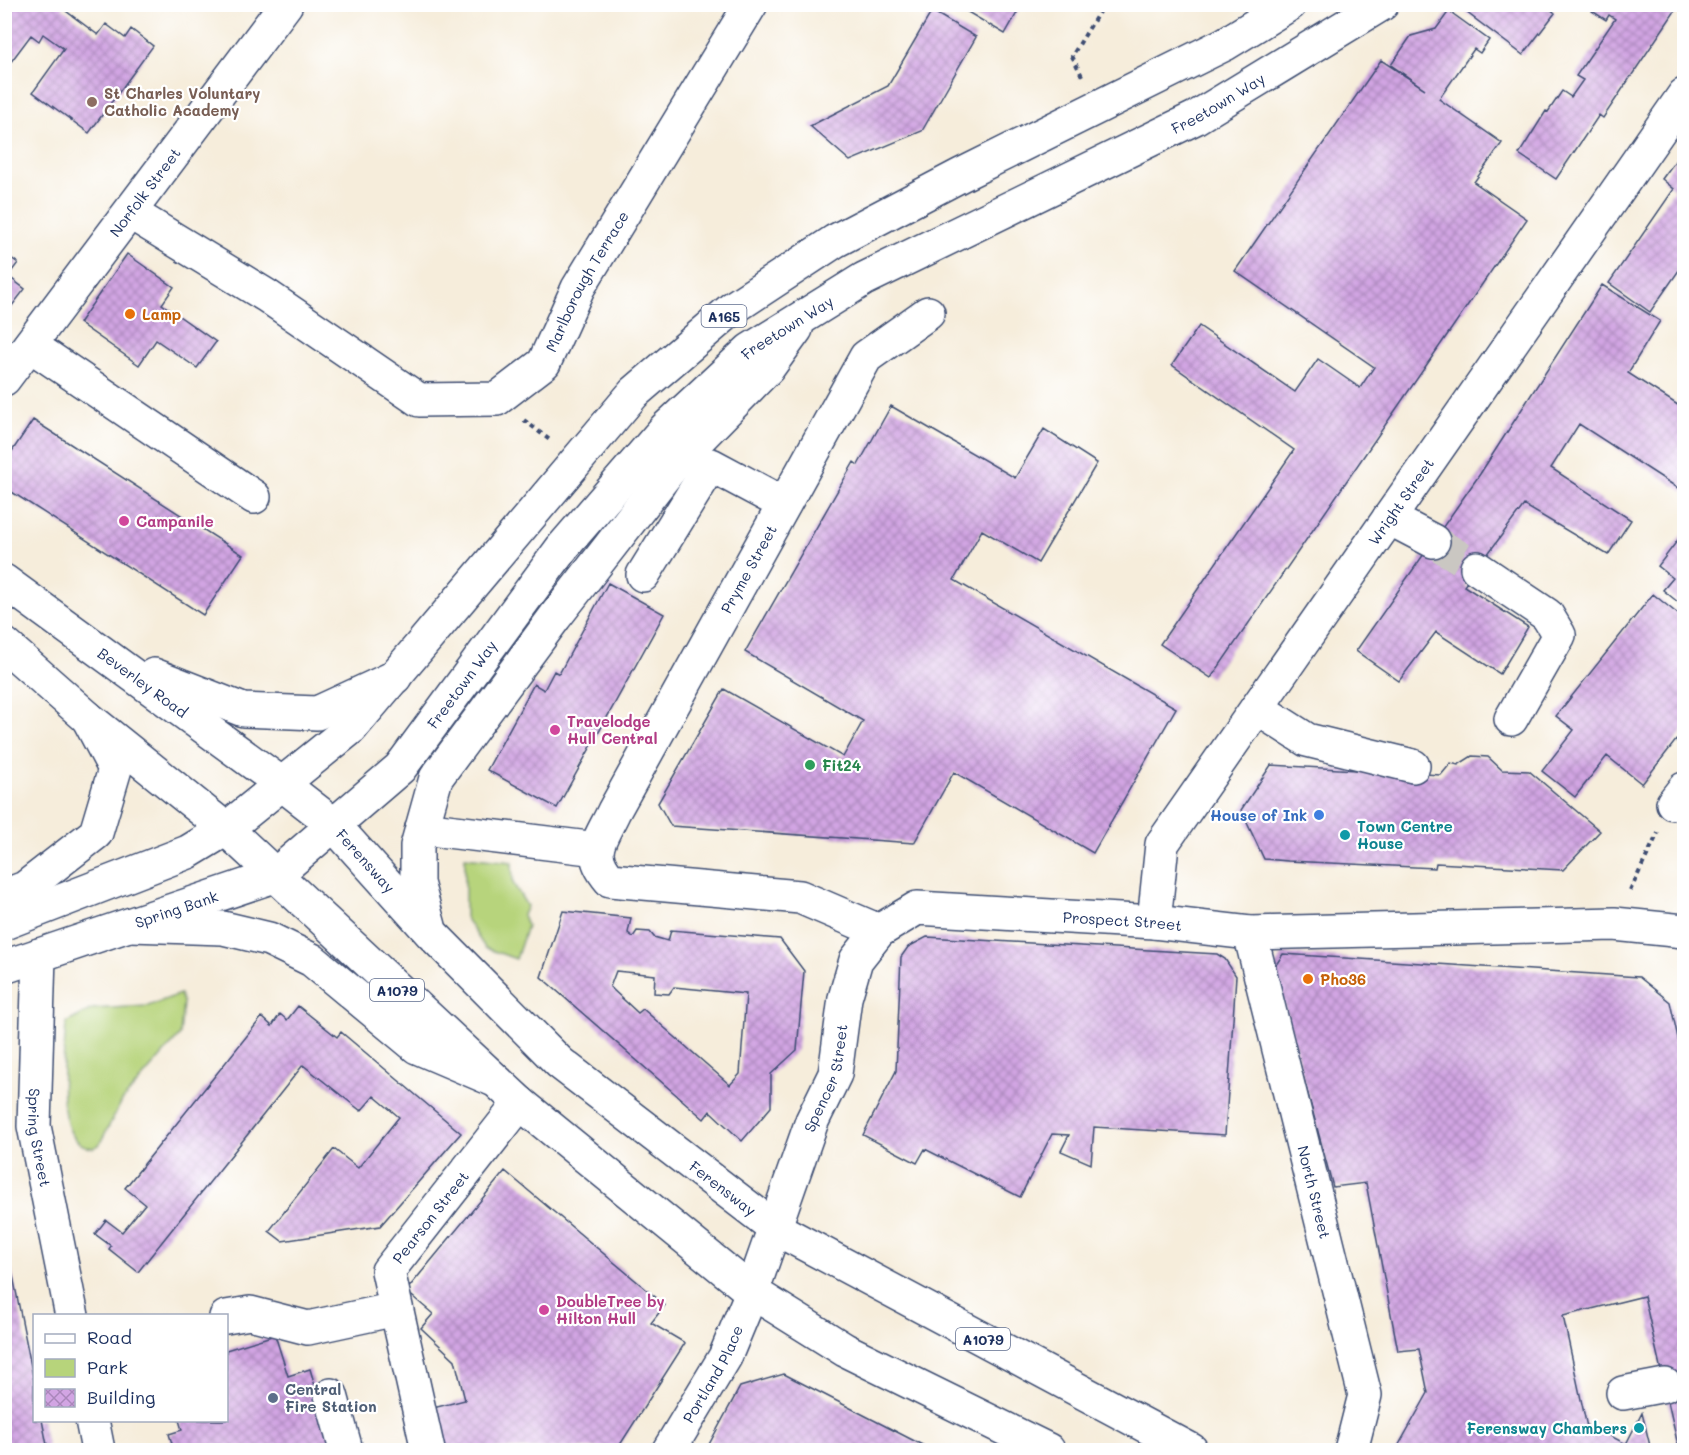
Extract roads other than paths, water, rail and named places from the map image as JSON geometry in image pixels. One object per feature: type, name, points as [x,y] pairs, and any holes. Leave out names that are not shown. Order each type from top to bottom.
[{"type":"main road","name":"Norfolk Street","points":[[4,379],[286,4]]},
{"type":"main road","name":"Marlborough Terrace","points":[[131,213],[267,296],[419,400],[497,399],[544,363],[578,288],[751,4]]},
{"type":"main road","name":"A165","points":[[282,784],[351,728],[634,393],[733,308],[835,242],[1225,44],[1290,4]]},
{"type":"main road","name":"Freetown Way","points":[[332,823],[400,768],[562,548],[665,429],[750,350],[864,279],[1195,118],[1382,4]]},
{"type":"main road","name":"Wright Street","points":[[1154,922],[1162,844],[1684,95]]},
{"type":"main road","name":"Pryme Street","points":[[597,849],[614,812],[866,357],[928,313]]},
{"type":"main road","points":[[431,933],[417,883],[417,846],[436,778],[555,617],[674,464],[768,368],[805,315]]},
{"type":"main road","points":[[30,345],[255,497]]},
{"type":"main road","points":[[643,575],[711,465],[784,504]]},
{"type":"main road","points":[[1389,518],[1433,541]]},
{"type":"main road","points":[[1477,568],[1547,615],[1559,635],[1511,719]]},
{"type":"main road","name":"Beverley Road","points":[[4,581],[332,823]]},
{"type":"main road","points":[[4,644],[88,718],[226,829],[274,876]]},
{"type":"main road","points":[[98,649],[176,684],[243,710],[317,713],[394,677]]},
{"type":"main road","points":[[1257,708],[1307,740],[1413,766]]},
{"type":"main road","points":[[4,896],[25,888],[96,833],[115,769],[88,718]]},
{"type":"main road","points":[[4,923],[188,852],[226,829],[282,784]]},
{"type":"main road","name":"Spring Bank","points":[[4,967],[274,876],[332,823]]},
{"type":"main road","name":"Ferensway","points":[[332,823],[431,933],[560,1063],[775,1228],[1191,1450]]},
{"type":"main road","points":[[422,828],[597,849],[598,866],[610,880],[800,897],[879,931]]},
{"type":"main road","name":"A1079","points":[[274,876],[520,1103],[752,1292],[845,1350],[1048,1450]]},
{"type":"main road","name":"Prospect Street","points":[[879,931],[917,908],[1154,922],[1250,933],[1614,924],[1684,931]]},
{"type":"main road","points":[[131,925],[223,928],[269,939],[312,960],[417,1047],[494,1079]]},
{"type":"main road","name":"Spencer Street","points":[[752,1292],[812,1121],[835,1074],[845,998],[856,960],[879,931]]},
{"type":"main road","name":"North Street","points":[[1250,933],[1365,1395],[1351,1450]]},
{"type":"main road","name":"Spring Street","points":[[39,955],[34,1126],[72,1314]]},
{"type":"main road","name":"Pearson Street","points":[[428,1450],[388,1271],[520,1103]]},
{"type":"main road","name":"Portland Place","points":[[669,1450],[725,1357],[752,1292]]},
{"type":"main road","points":[[228,1317],[250,1313],[308,1328],[396,1309]]},
{"type":"main road","points":[[1623,1393],[1665,1385]]},
{"type":"main road","points":[[331,1395],[346,1450]]},
{"type":"main road","points":[[92,1422],[98,1450]]},
{"type":"tunnel","points":[[1433,541],[1477,568]]},
{"type":"place","name":"St Charles Voluntary Catholic Academy","points":[[92,102]]},
{"type":"place","name":"Lamp","points":[[130,314]]},
{"type":"place","name":"Campanile","points":[[124,521]]},
{"type":"place","name":"Travelodge Hull Central","points":[[555,730]]},
{"type":"place","name":"Fit24","points":[[810,765]]},
{"type":"place","name":"House of Ink","points":[[1319,815]]},
{"type":"place","name":"Town Centre House","points":[[1345,835]]},
{"type":"place","name":"Pho36","points":[[1308,979]]},
{"type":"place","name":"DoubleTree by Hilton Hull","points":[[544,1310]]},
{"type":"place","name":"Central Fire Station","points":[[273,1398]]},
{"type":"place","name":"Ferensway Chambers","points":[[1639,1428]]}]
